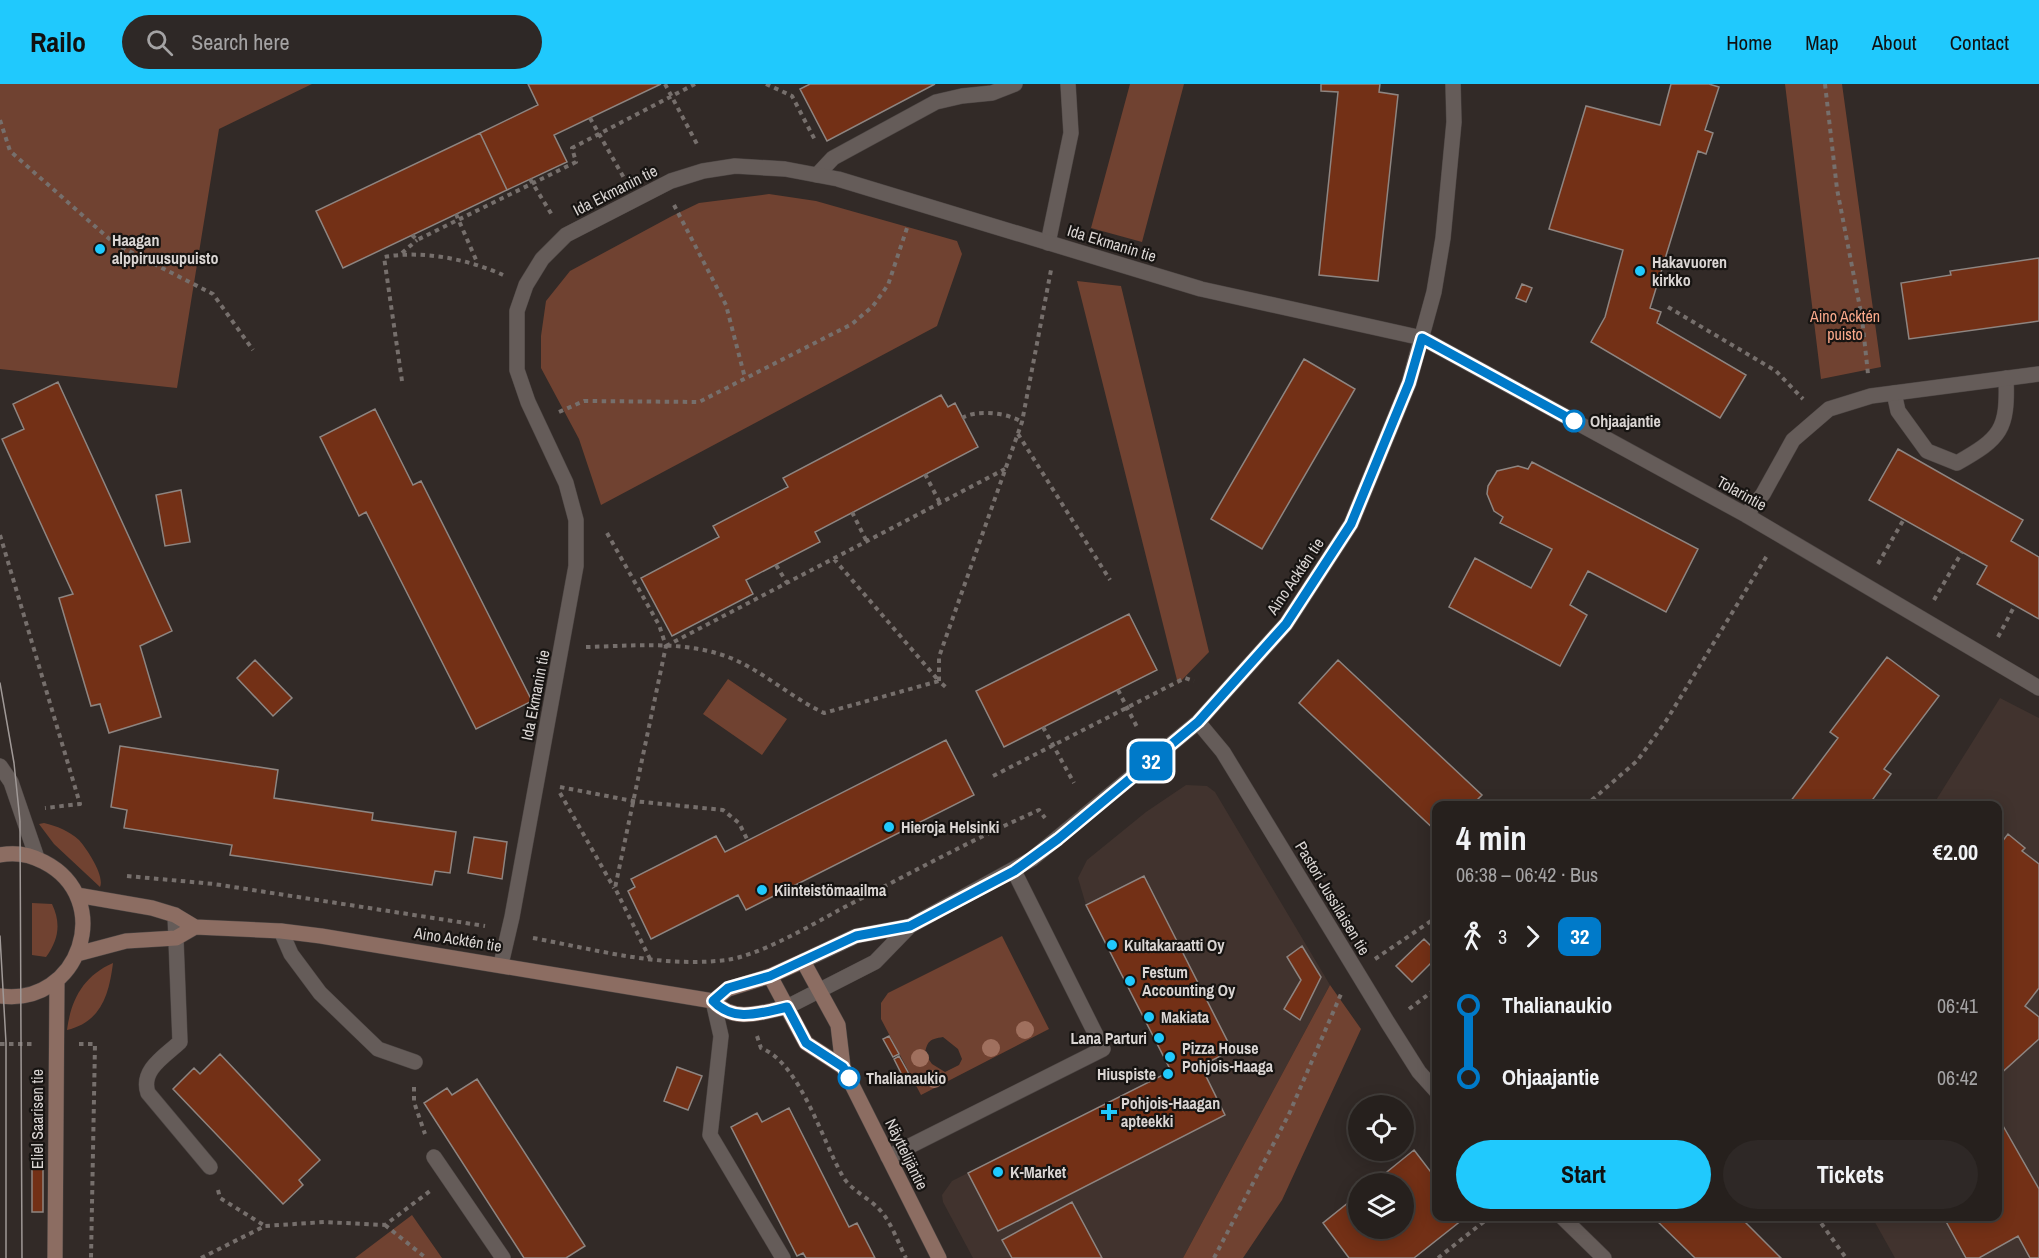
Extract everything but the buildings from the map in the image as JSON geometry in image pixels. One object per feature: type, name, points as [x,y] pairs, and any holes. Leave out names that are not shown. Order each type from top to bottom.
[{"type":"main road","points":[[0,855],[21,854],[53,866],[67,879],[77,895],[83,925],[77,954],[72,964],[57,980],[35,993],[22,996],[0,996]]},
{"type":"main road","name":"Aino Acktén tie","points":[[77,895],[175,915],[195,927],[281,930],[501,964],[713,1001],[730,1014],[750,1015],[787,1007]]},
{"type":"main road","points":[[77,954],[126,941],[176,938],[195,927]]},
{"type":"main road","name":"Aino Acktén tie","points":[[713,1001],[728,988],[770,976],[803,962]]},
{"type":"main road","name":"Näyttelijäntie","points":[[803,962],[838,1025],[843,1067],[939,1258]]},
{"type":"main road","points":[[770,976],[806,1043],[843,1067]]},
{"type":"main road","name":"Eliel Saarisen tie","points":[[55,1258],[57,980]]},
{"type":"street","points":[[822,170],[832,158],[936,102],[992,93],[1015,84]]},
{"type":"street","points":[[1048,243],[1071,133],[1068,84]]},
{"type":"street","name":"Aino Acktén tie","points":[[787,1007],[820,992],[874,962],[910,926],[1014,871],[1058,839],[1198,722],[1286,624],[1351,524],[1409,383],[1434,292],[1443,238],[1454,122],[1453,84]]},
{"type":"street","name":"Ida Ekmanin tie","points":[[501,964],[576,566],[576,520],[566,483],[528,402],[517,370],[517,311],[526,285],[542,259],[566,235],[671,181],[735,166],[822,170],[1048,243],[1201,289],[1422,338]]},
{"type":"street","name":"Tolarintie","points":[[1422,338],[1746,515],[2039,688]]},
{"type":"street","points":[[1746,515],[1763,494],[1793,440],[1829,408],[1871,396],[2039,374]]},
{"type":"street","points":[[1894,393],[1898,411],[1927,451],[1957,463],[1989,444],[2007,415],[2006,378]]},
{"type":"street","name":"Pastori Jussilaisen tie","points":[[1198,722],[1223,752],[1388,1023],[1419,1072],[1432,1086]]},
{"type":"street","points":[[0,766],[11,782],[36,858]]},
{"type":"street","points":[[888,1157],[1103,1049],[1014,871]]},
{"type":"street","points":[[175,915],[180,1042],[147,1073],[144,1084],[148,1093],[210,1167]]},
{"type":"street","name":"Aino Acktén tie","points":[[803,962],[856,936],[910,926]]},
{"type":"street","points":[[281,930],[291,954],[320,993],[378,1049],[416,1062]]},
{"type":"street","points":[[713,1001],[721,1036],[710,1135],[783,1258]]},
{"type":"street","points":[[434,1157],[503,1258]]},
{"type":"street","points":[[1566,1221],[1604,1258]]},
{"type":"path","points":[[665,84],[698,146]]},
{"type":"path","points":[[402,254],[417,240],[576,162],[572,148],[694,84]]},
{"type":"path","points":[[766,84],[792,96],[822,170]]},
{"type":"path","points":[[1825,84],[1837,189],[1862,318],[1871,396]]},
{"type":"path","points":[[590,118],[635,199]]},
{"type":"path","points":[[0,120],[10,151],[115,244],[213,294],[253,350]]},
{"type":"path","points":[[530,179],[566,235]]},
{"type":"path","points":[[674,205],[726,305],[745,378]]},
{"type":"path","points":[[456,214],[477,263]]},
{"type":"path","points":[[555,414],[584,401],[699,402],[852,324],[873,306],[888,285],[909,222]]},
{"type":"path","points":[[412,235],[417,240]]},
{"type":"path","points":[[402,381],[384,257],[402,254],[477,263],[526,285]]},
{"type":"path","points":[[939,681],[939,657],[1022,422],[1053,262]]},
{"type":"path","points":[[1668,307],[1776,371],[1817,417]]},
{"type":"path","points":[[962,418],[968,414],[1011,415],[1022,422]]},
{"type":"path","points":[[1018,433],[1110,580]]},
{"type":"path","points":[[666,646],[1006,468]]},
{"type":"path","points":[[924,474],[940,504]]},
{"type":"path","points":[[852,512],[867,542]]},
{"type":"path","points":[[1876,567],[1904,519]]},
{"type":"path","points":[[607,533],[659,625],[666,646],[615,888]]},
{"type":"path","points":[[0,535],[80,804]]},
{"type":"path","points":[[1591,801],[1637,761],[1660,729],[1779,535]]},
{"type":"path","points":[[1934,600],[1962,552]]},
{"type":"path","points":[[834,559],[948,689]]},
{"type":"path","points":[[776,565],[787,583]]},
{"type":"path","points":[[1997,637],[2014,605]]},
{"type":"path","points":[[563,642],[583,647],[700,648],[729,657],[824,713],[939,681]]},
{"type":"path","points":[[993,776],[1185,678],[1194,681]]},
{"type":"path","points":[[1118,690],[1138,729]]},
{"type":"path","points":[[1043,727],[1074,783]]},
{"type":"path","points":[[651,961],[615,888],[556,787],[633,801],[723,810],[739,823],[747,841]]},
{"type":"path","points":[[126,876],[213,884],[486,926],[508,933],[664,963],[729,960],[750,953],[815,923],[985,834],[1039,810],[1058,839]]},
{"type":"path","points":[[1373,961],[1432,920]]},
{"type":"path","points":[[729,960],[738,985]]},
{"type":"path","points":[[1214,1258],[1289,1114],[1344,987]]},
{"type":"path","points":[[1388,1023],[1432,992]]},
{"type":"path","points":[[750,1015],[761,1048],[773,1053],[782,1061],[808,1106],[843,1178],[881,1210],[906,1258]]},
{"type":"path","points":[[91,1258],[95,1044]]},
{"type":"path","points":[[416,1062],[414,1102],[434,1157]]},
{"type":"path","points":[[210,1167],[220,1198],[265,1226]]},
{"type":"path","points":[[385,1225],[449,1177]]},
{"type":"path","points":[[201,1258],[265,1226],[324,1221],[385,1225],[426,1258]]},
{"type":"path","points":[[1438,1258],[1485,1221]]},
{"type":"path","points":[[1820,1221],[1846,1258]]},
{"type":"shaded area","points":[[2000,698],[2039,718],[2039,1258],[1895,1258],[1874,1221],[2002,1221],[2002,801],[1936,801]]},
{"type":"shaded area","points":[[1186,785],[1207,786],[1215,792],[1330,985],[1183,1258],[973,1258],[943,1202],[942,1195],[952,1181],[1170,1071],[1086,905],[1078,878],[1087,860],[1146,812]]},
{"type":"green space","name":"Haagan alppiruusupuisto","points":[[0,84],[312,84],[219,129],[177,388],[0,369]]},
{"type":"green space","points":[[1130,84],[1184,84],[1142,242],[1091,228]]},
{"type":"green space","name":"Aino Acktén puisto","points":[[1785,84],[1842,84],[1881,367],[1821,379]]},
{"type":"green space","points":[[769,194],[816,201],[957,241],[962,254],[937,326],[601,505],[579,439],[541,368],[541,336],[546,301],[570,271],[699,203]]},
{"type":"green space","points":[[1077,281],[1121,286],[1209,652],[1178,684]]},
{"type":"green space","points":[[728,679],[787,719],[762,755],[703,714]]},
{"type":"green space","points":[[44,823],[63,829],[79,840],[98,870],[100,887],[54,844],[39,824]]},
{"type":"green space","points":[[32,903],[52,904],[57,918],[56,937],[46,957],[32,955]]},
{"type":"green space","points":[[1002,936],[1049,1029],[921,1095],[881,1019],[881,1003],[888,993]],"holes":[[[943,1037],[958,1049],[962,1059],[959,1065],[945,1072],[932,1064],[925,1054],[930,1041]]]},
{"type":"green space","points":[[113,963],[109,986],[101,1006],[88,1021],[67,1030],[75,999],[80,990],[94,975]]},
{"type":"green space","points":[[1330,985],[1361,1029],[1282,1200],[1243,1258],[1183,1258]]},
{"type":"green space","points":[[412,1215],[442,1258],[355,1258]]},
{"type":"tram line","points":[[0,683],[14,763],[20,821],[22,1258]]},
{"type":"tram line","points":[[0,936],[6,1043],[6,1258]]},
{"type":"bus line","name":"32","points":[[849,1078],[843,1067],[806,1043],[787,1007],[736,1016],[720,1009],[713,1001],[728,988],[770,976],[856,936],[910,926],[1014,871],[1058,839],[1198,722],[1286,624],[1351,524],[1409,383],[1422,338],[1574,421]]},
{"type":"place","name":"Haagan alppiruusupuisto","points":[[100,249]]},
{"type":"place","name":"Hakavuoren kirkko","points":[[1640,271]]},
{"type":"place","name":"Ohjaajantie","points":[[1574,421]]},
{"type":"place","name":"Hieroja Helsinki","points":[[889,827]]},
{"type":"place","name":"Kiinteistömaailma","points":[[762,890]]},
{"type":"place","name":"Kultakaraatti Oy","points":[[1112,945]]},
{"type":"place","name":"Festum Accounting Oy","points":[[1130,981]]},
{"type":"place","name":"Makiata","points":[[1149,1017]]},
{"type":"place","name":"Lana Parturi","points":[[1159,1038]]},
{"type":"place","name":"Pizza House Pohjois-Haaga","points":[[1170,1057]]},
{"type":"place","name":"Hiuspiste","points":[[1168,1074]]},
{"type":"place","name":"Thalianaukio","points":[[849,1078]]},
{"type":"place","name":"Pohjois-Haagan apteekki","points":[[1109,1112]]},
{"type":"place","name":"K-Market","points":[[998,1172]]}]
